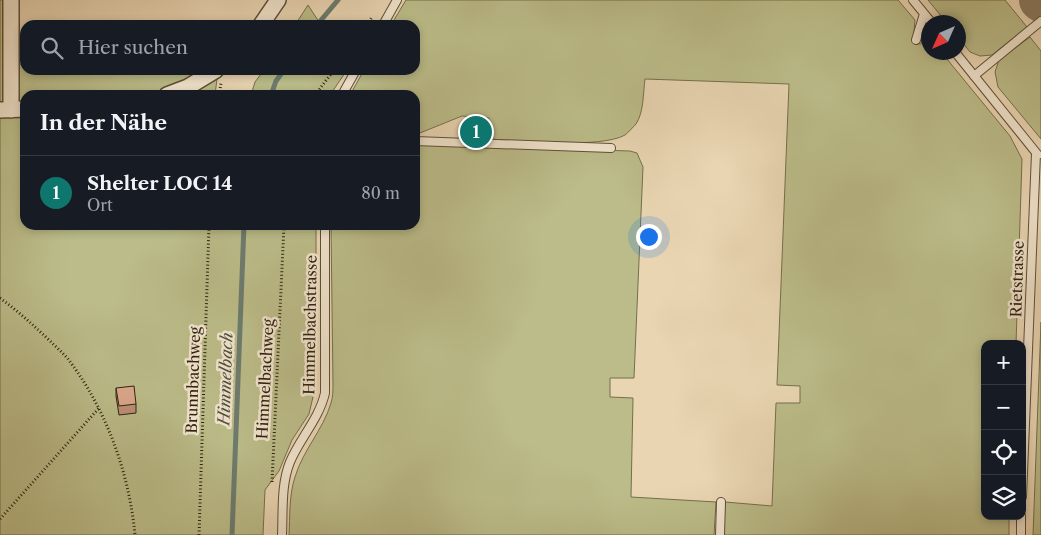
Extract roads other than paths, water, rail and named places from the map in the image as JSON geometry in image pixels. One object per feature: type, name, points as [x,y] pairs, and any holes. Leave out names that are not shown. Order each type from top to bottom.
[{"type":"street","points":[[11,0],[12,110]]},
{"type":"street","points":[[264,20],[278,0]]},
{"type":"street","points":[[180,90],[208,75]]},
{"type":"lane","points":[[386,20],[396,0]]},
{"type":"lane","points":[[913,0],[924,14],[916,40]]},
{"type":"lane","points":[[974,76],[1041,20]]},
{"type":"lane","points":[[961,60],[1039,156]]},
{"type":"lane","points":[[345,90],[353,75]]},
{"type":"lane","points":[[420,141],[611,148]]},
{"type":"lane","name":"Rietstrasse","points":[[1023,475],[1039,156]]},
{"type":"lane","name":"Himmelbachstrasse","points":[[282,535],[284,486],[290,463],[298,446],[318,416],[325,393],[325,230]]},
{"type":"lane","points":[[720,535],[721,502]]},
{"type":"lane","points":[[1021,535],[1022,520]]},
{"type":"waterway","name":"Himmelbach","points":[[321,20],[338,0]]},
{"type":"waterway","name":"Himmelbach","points":[[273,90],[280,75]]},
{"type":"waterway","name":"Himmelbach","points":[[232,535],[244,230]]},
{"type":"place","name":"Shelter LOC 14","points":[[476,132]]}]
